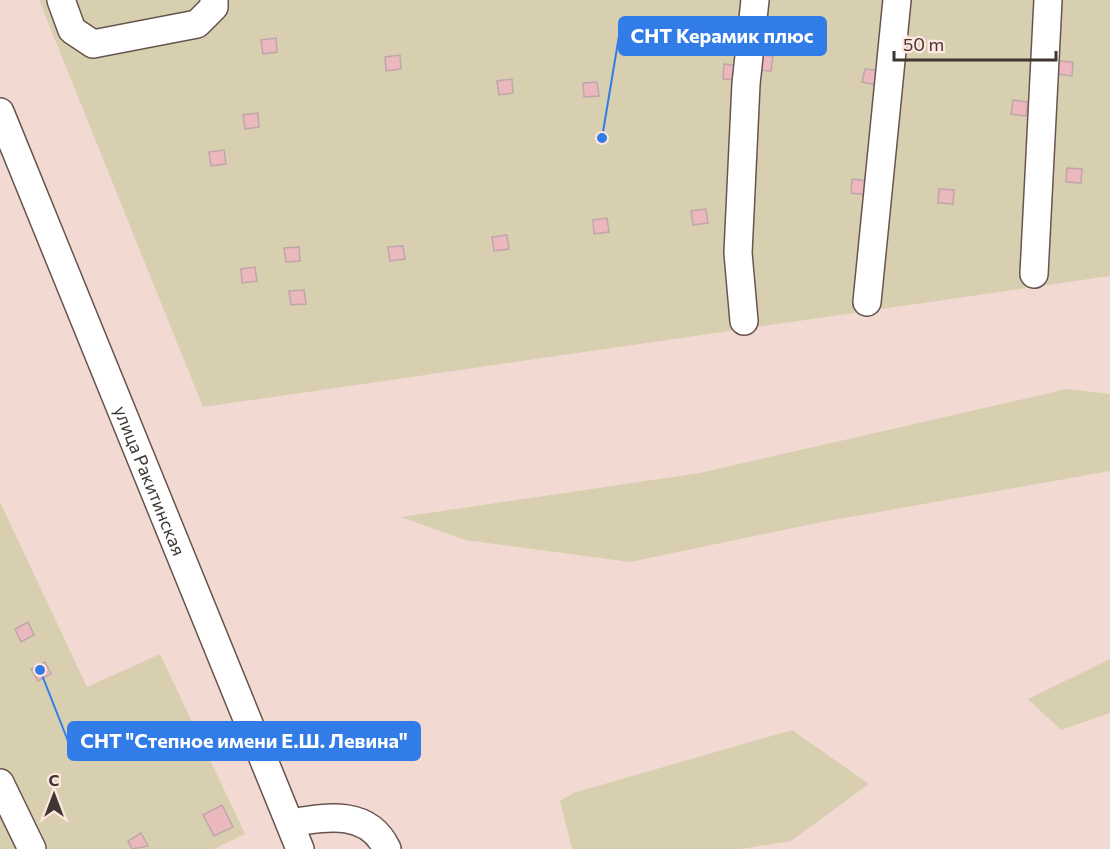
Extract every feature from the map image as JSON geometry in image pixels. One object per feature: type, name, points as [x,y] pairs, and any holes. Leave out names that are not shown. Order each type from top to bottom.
[{"type":"street","points":[[61,0],[72,30],[93,44],[197,24],[214,7],[214,0]]},
{"type":"street","points":[[744,321],[738,254],[746,84],[755,0]]},
{"type":"street","points":[[867,302],[897,0]]},
{"type":"street","points":[[1034,274],[1048,0]]},
{"type":"street","name":"улица Ракитинская","points":[[0,112],[300,849]]},
{"type":"street","points":[[0,783],[32,849]]},
{"type":"street","points":[[290,823],[326,817],[352,818],[374,828],[387,849]]},
{"type":"shaded area","points":[[39,0],[1110,0],[1110,276],[203,407]]},
{"type":"shaded area","points":[[1067,389],[1110,394],[1110,471],[822,522],[630,562],[465,540],[401,517],[700,473]]},
{"type":"shaded area","points":[[0,502],[87,687],[160,654],[245,834],[214,849],[0,849]]},
{"type":"shaded area","points":[[1110,659],[1110,713],[1061,730],[1028,699]]},
{"type":"shaded area","points":[[792,730],[869,784],[791,841],[741,849],[572,849],[560,801],[573,793]]},
{"type":"building","points":[[276,38],[277,52],[263,54],[261,40]]},
{"type":"building","points":[[400,55],[401,69],[386,71],[385,57]]},
{"type":"building","points":[[759,55],[773,56],[771,71],[757,70]]},
{"type":"building","points":[[1058,61],[1073,62],[1072,76],[1057,74]]},
{"type":"building","points":[[724,64],[738,66],[737,80],[723,79]]},
{"type":"building","points":[[865,69],[880,71],[877,85],[862,82]]},
{"type":"building","points":[[512,79],[513,93],[499,95],[497,81]]},
{"type":"building","points":[[597,82],[599,96],[584,97],[583,83]]},
{"type":"building","points":[[1013,100],[1028,102],[1026,116],[1011,114]]},
{"type":"building","points":[[258,113],[259,127],[245,129],[243,115]]},
{"type":"building","points":[[224,150],[226,164],[211,166],[209,152]]},
{"type":"building","points":[[1067,168],[1082,169],[1081,183],[1066,182]]},
{"type":"building","points":[[852,179],[867,181],[866,195],[851,193]]},
{"type":"building","points":[[939,189],[954,190],[953,204],[938,203]]},
{"type":"building","points":[[706,209],[708,223],[693,225],[691,211]]},
{"type":"building","points":[[607,218],[609,232],[594,234],[593,220]]},
{"type":"building","points":[[507,235],[509,249],[494,251],[492,237]]},
{"type":"building","points":[[403,246],[405,259],[390,261],[388,247]]},
{"type":"building","points":[[299,247],[300,261],[286,262],[284,248]]},
{"type":"building","points":[[255,267],[257,281],[242,283],[241,269]]},
{"type":"building","points":[[304,290],[306,304],[291,305],[289,291]]},
{"type":"building","points":[[28,622],[34,635],[21,642],[15,629]]},
{"type":"building","points":[[45,662],[51,674],[38,681],[31,669]]},
{"type":"building","points":[[222,805],[233,827],[214,836],[203,815]]},
{"type":"building","points":[[141,833],[148,846],[132,849],[128,841]]},
{"type":"place","name":"СНТ Керамик плюс","points":[[602,138]]},
{"type":"place","name":"СНТ \"Степное имени Е.Ш. Левина\"","points":[[40,670]]}]
